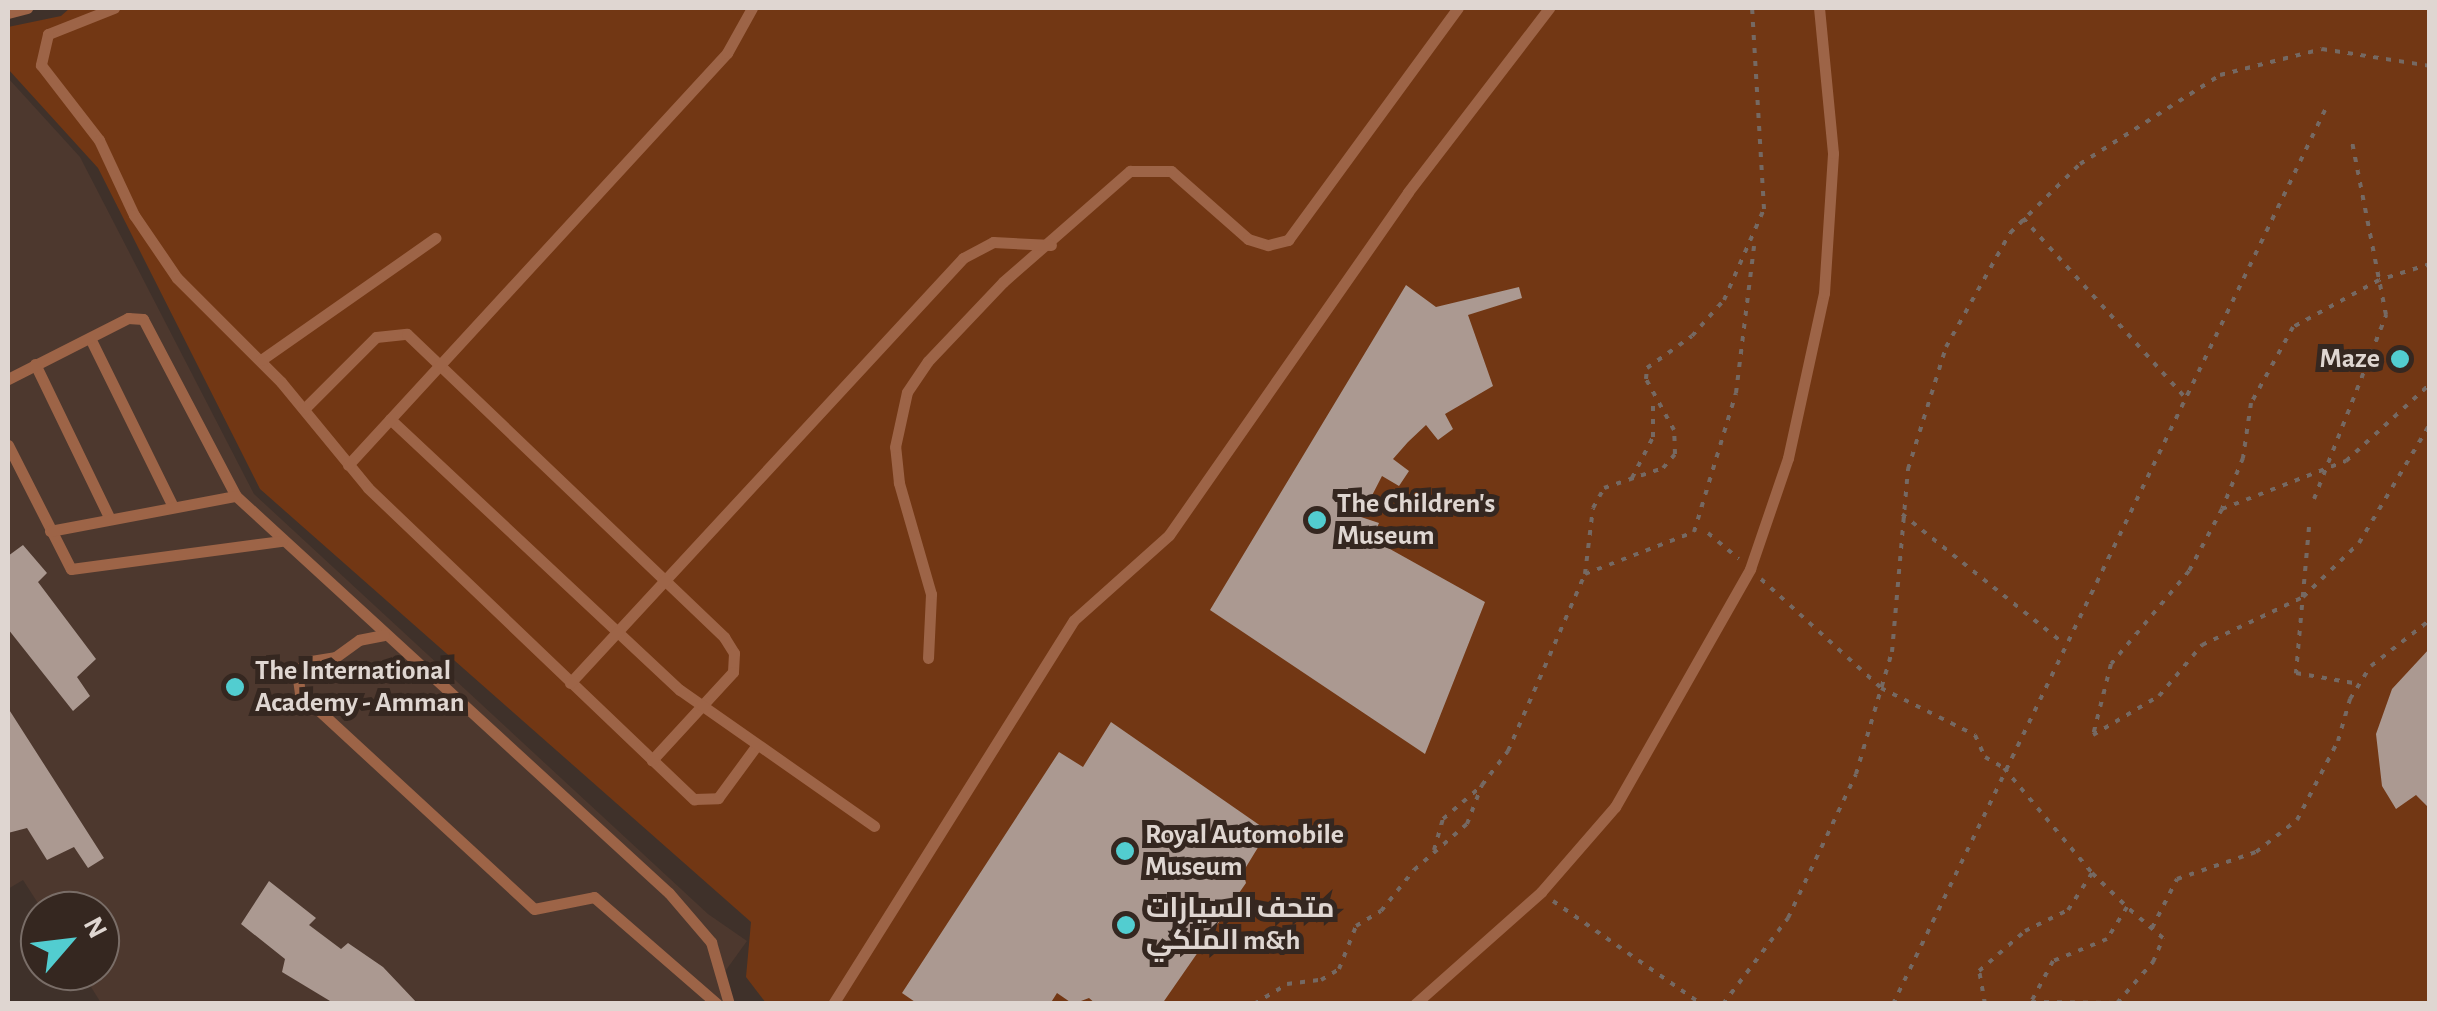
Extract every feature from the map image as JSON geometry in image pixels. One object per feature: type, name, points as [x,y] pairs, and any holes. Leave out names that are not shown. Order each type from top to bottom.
[{"type":"lane","points":[[8,13],[27,8]]},
{"type":"lane","points":[[114,8],[48,34],[41,65],[99,140],[161,258],[261,360],[348,465],[652,760],[706,802],[722,794],[757,745]]},
{"type":"lane","points":[[348,465],[727,54],[752,8]]},
{"type":"lane","points":[[928,658],[932,594],[896,465],[900,409],[928,360],[1003,282],[1051,245],[1118,179],[1143,167],[1183,179],[1258,244],[1288,240],[1458,8]]},
{"type":"lane","points":[[832,1004],[1074,620],[1169,535],[1424,170],[1549,8]]},
{"type":"lane","points":[[1414,1004],[1540,892],[1615,807],[1750,569],[1797,423],[1824,292],[1834,153],[1819,8]]},
{"type":"lane","points":[[261,360],[436,238]]},
{"type":"lane","points":[[570,683],[963,258],[992,242],[1051,245]]},
{"type":"lane","points":[[8,378],[128,318],[144,319],[236,496],[669,893],[711,942],[729,1004]]},
{"type":"lane","points":[[304,409],[386,333],[407,334],[666,580],[734,653],[732,672],[652,760]]},
{"type":"lane","points":[[90,338],[174,508]]},
{"type":"lane","points":[[35,364],[110,519]]},
{"type":"lane","points":[[390,418],[702,708],[874,826]]},
{"type":"lane","points":[[8,445],[71,569],[282,540]]},
{"type":"lane","points":[[50,531],[236,496]]},
{"type":"lane","points":[[384,635],[358,640],[336,657],[306,662],[297,672],[300,694],[534,909],[594,897],[717,1004]]},
{"type":"path","points":[[1584,574],[1694,532],[1736,393],[1764,192],[1752,8]]},
{"type":"path","points":[[1723,1004],[1788,918],[1828,841],[1892,652],[1908,469],[1946,347],[2023,218],[2080,164],[2220,74],[2322,50],[2396,56],[2430,66]]},
{"type":"path","points":[[1893,1004],[2325,110]]},
{"type":"path","points":[[2314,499],[2380,344],[2386,315],[2352,141]]},
{"type":"path","points":[[2023,218],[2184,397]]},
{"type":"path","points":[[1632,478],[1653,438],[1647,368],[1692,336],[1724,300],[1755,242]]},
{"type":"path","points":[[2430,264],[2379,280],[2293,327],[2251,403],[2242,458],[2222,508],[2189,571],[2111,664],[2093,735],[2160,696],[2202,644],[2303,597],[2359,543],[2430,424]]},
{"type":"path","points":[[2222,508],[2346,460],[2430,384]]},
{"type":"path","points":[[1434,850],[1443,819],[1482,785],[1508,751],[1584,574],[1593,508],[1604,488],[1663,468],[1676,447],[1652,392]]},
{"type":"path","points":[[1902,514],[2064,644]]},
{"type":"path","points":[[2310,528],[2296,673],[2360,684]]},
{"type":"path","points":[[1708,533],[1881,688],[1975,735],[1985,757],[2004,768],[2092,873],[2163,938],[2153,962],[2116,1003],[2031,1003],[2053,961],[2107,939],[2127,907]]},
{"type":"path","points":[[2152,928],[2177,879],[2256,852],[2297,820],[2360,684],[2389,648],[2430,620]]},
{"type":"path","points":[[1254,1004],[1287,984],[1321,980],[1339,969],[1356,926],[1381,911],[1434,850],[1459,835],[1482,785]]},
{"type":"path","points":[[1982,1001],[1979,971],[2025,931],[2068,910],[2092,873]]},
{"type":"path","points":[[1540,892],[1701,1004]]},
{"type":"shaded area","points":[[70,8],[2429,8],[2429,1003],[766,1003],[746,977],[751,922],[260,489],[98,168],[8,69],[8,27],[61,16]]},
{"type":"shaded area","name":"The International Academy - Amman","points":[[8,78],[80,157],[254,494],[708,914],[747,941],[721,977],[733,1003],[101,1003],[94,991],[120,991],[120,891],[30,891],[23,880],[8,889]]},
{"type":"building","name":"The Children's Museum","points":[[1406,285],[1436,307],[1519,287],[1522,298],[1468,315],[1493,386],[1445,414],[1453,429],[1438,440],[1426,425],[1408,442],[1393,459],[1409,471],[1399,486],[1382,476],[1361,517],[1379,523],[1372,539],[1485,602],[1425,754],[1210,610]]},
{"type":"building","points":[[23,545],[47,573],[38,582],[96,659],[77,677],[90,696],[73,711],[8,629],[8,556]]},
{"type":"building","points":[[2430,648],[2430,809],[2416,795],[2396,809],[2382,786],[2376,734],[2392,689]]},
{"type":"building","points":[[8,708],[104,858],[88,868],[74,847],[47,860],[27,828],[8,833]]},
{"type":"building","name":"Royal Automobile Museum","points":[[1111,722],[1268,831],[1243,872],[1246,883],[1162,1004],[1096,1004],[1089,998],[1073,1004],[1057,993],[1050,1004],[918,1004],[902,993],[1059,752],[1083,767]]},
{"type":"building","points":[[269,881],[316,918],[309,925],[341,949],[348,943],[383,967],[418,1004],[335,1004],[282,972],[285,959],[241,924]]},
{"type":"place","name":"Maze","points":[[2400,359]]},
{"type":"place","name":"The Children's Museum","points":[[1317,520]]},
{"type":"place","name":"The International Academy - Amman","points":[[235,687]]},
{"type":"place","name":"Royal Automobile Museum","points":[[1125,851]]},
{"type":"place","name":"متحف السيارات الملكي m&h","points":[[1126,925]]}]
